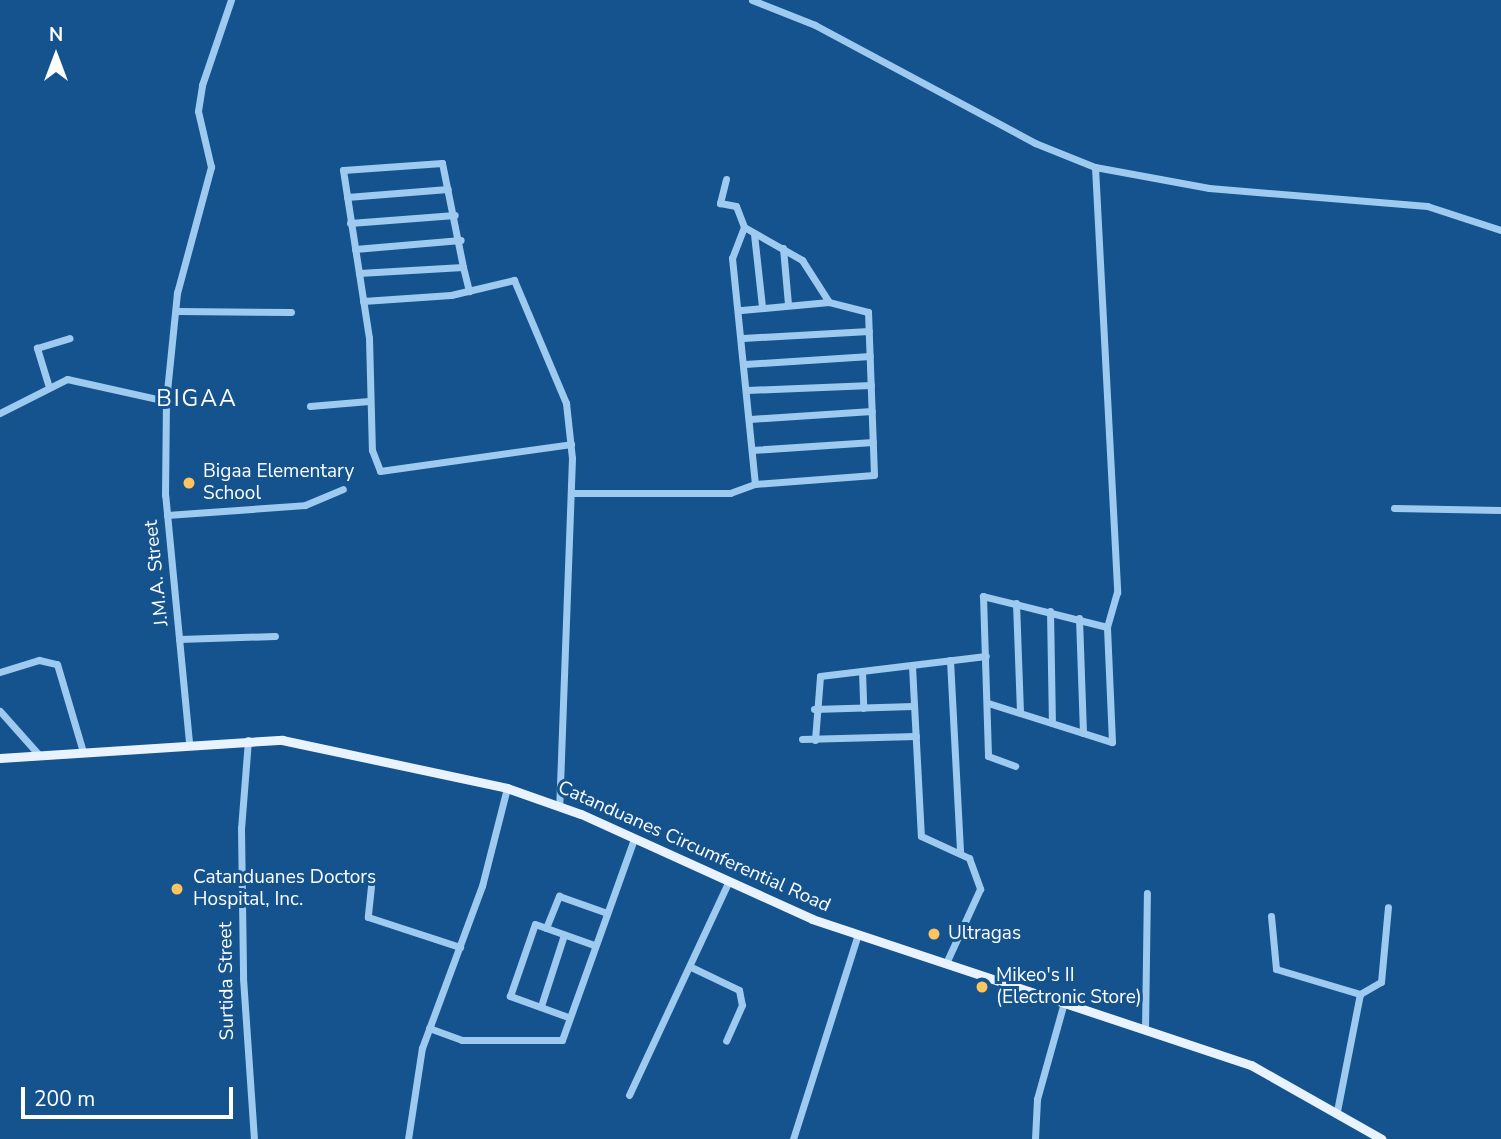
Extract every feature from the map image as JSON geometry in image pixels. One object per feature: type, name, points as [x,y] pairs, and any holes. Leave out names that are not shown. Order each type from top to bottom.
[{"type":"main road","name":"Catanduanes Circumferential Road","points":[[0,758],[248,739],[327,745],[506,788],[559,805],[728,883],[858,934],[947,961],[1251,1065],[1337,1111],[1382,1139]]},
{"type":"street","name":"J.M.A. Street","points":[[189,742],[167,515],[166,401],[177,311],[211,167],[198,111],[202,85],[231,0]]},
{"type":"street","points":[[752,0],[815,24],[1035,143],[1095,167],[1209,188],[1427,206],[1501,230]]},
{"type":"street","points":[[469,291],[463,267],[461,240],[442,163],[343,170],[363,301],[375,463],[392,473],[571,444]]},
{"type":"street","points":[[988,703],[1112,742],[1107,627],[1117,592],[1095,167]]},
{"type":"street","points":[[726,179],[720,203],[736,206],[744,226],[802,260],[829,302]]},
{"type":"street","points":[[347,197],[449,189]]},
{"type":"street","points":[[350,223],[455,215]]},
{"type":"street","points":[[744,226],[732,258],[741,310],[755,484]]},
{"type":"street","points":[[754,234],[762,307]]},
{"type":"street","points":[[355,249],[461,240]]},
{"type":"street","points":[[783,248],[788,304]]},
{"type":"street","points":[[359,273],[463,267]]},
{"type":"street","points":[[363,301],[469,291],[517,281],[566,403],[571,444],[571,493],[559,805]]},
{"type":"street","points":[[571,493],[730,493],[755,484],[874,475],[868,312],[829,302],[741,310]]},
{"type":"street","points":[[177,311],[291,313]]},
{"type":"street","points":[[743,338],[869,331]]},
{"type":"street","points":[[48,384],[37,348],[69,338]]},
{"type":"street","points":[[745,364],[870,356]]},
{"type":"street","points":[[0,413],[48,384],[67,379],[166,401]]},
{"type":"street","points":[[747,390],[871,385]]},
{"type":"street","points":[[310,406],[369,401]]},
{"type":"street","points":[[750,419],[872,411]]},
{"type":"street","points":[[752,450],[873,442]]},
{"type":"street","points":[[167,515],[305,505],[343,489]]},
{"type":"street","points":[[1394,508],[1501,510]]},
{"type":"street","points":[[1016,766],[989,756],[983,596],[1107,627]]},
{"type":"street","points":[[1016,603],[1020,713]]},
{"type":"street","points":[[1050,611],[1052,723]]},
{"type":"street","points":[[1079,618],[1083,733]]},
{"type":"street","points":[[179,639],[275,636]]},
{"type":"street","points":[[815,740],[814,709],[820,676],[986,656]]},
{"type":"street","points":[[0,672],[39,660],[57,664],[83,752]]},
{"type":"street","points":[[950,660],[960,852]]},
{"type":"street","points":[[912,666],[921,836],[960,852],[977,871],[980,889],[947,961]]},
{"type":"street","points":[[862,671],[863,708]]},
{"type":"street","points":[[814,709],[914,706]]},
{"type":"street","points":[[0,714],[40,756]]},
{"type":"street","points":[[802,739],[916,736]]},
{"type":"street","name":"Surtida Street","points":[[248,739],[241,819],[243,1006],[254,1139]]},
{"type":"street","points":[[408,1139],[429,1028],[460,947],[506,788]]},
{"type":"street","points":[[429,1028],[462,1040],[552,1043],[562,1040],[568,1017],[634,839]]},
{"type":"street","points":[[629,1095],[728,883]]},
{"type":"street","points":[[371,886],[368,918],[460,947]]},
{"type":"street","points":[[1145,1030],[1147,893]]},
{"type":"street","points":[[546,928],[559,896],[607,913]]},
{"type":"street","points":[[1271,916],[1276,968],[1360,994],[1381,982],[1388,907]]},
{"type":"street","points":[[568,1017],[510,996],[536,924],[594,945]]},
{"type":"street","points":[[793,1139],[858,934]]},
{"type":"street","points":[[541,1006],[564,935]]},
{"type":"street","points":[[691,967],[739,990],[742,1005],[726,1041]]},
{"type":"street","points":[[1337,1111],[1360,994]]},
{"type":"street","points":[[1035,1139],[1037,1099],[1064,1002]]},
{"type":"place","name":"Bigaa Elementary School","points":[[189,483]]},
{"type":"place","name":"Catanduanes Doctors Hospital, Inc.","points":[[177,889]]},
{"type":"place","name":"Ultragas","points":[[934,934]]},
{"type":"place","name":"Mikeo's II (Electronic Store)","points":[[982,987]]},
{"type":"district","name":"BIGAA","points":[[197,399]]}]
